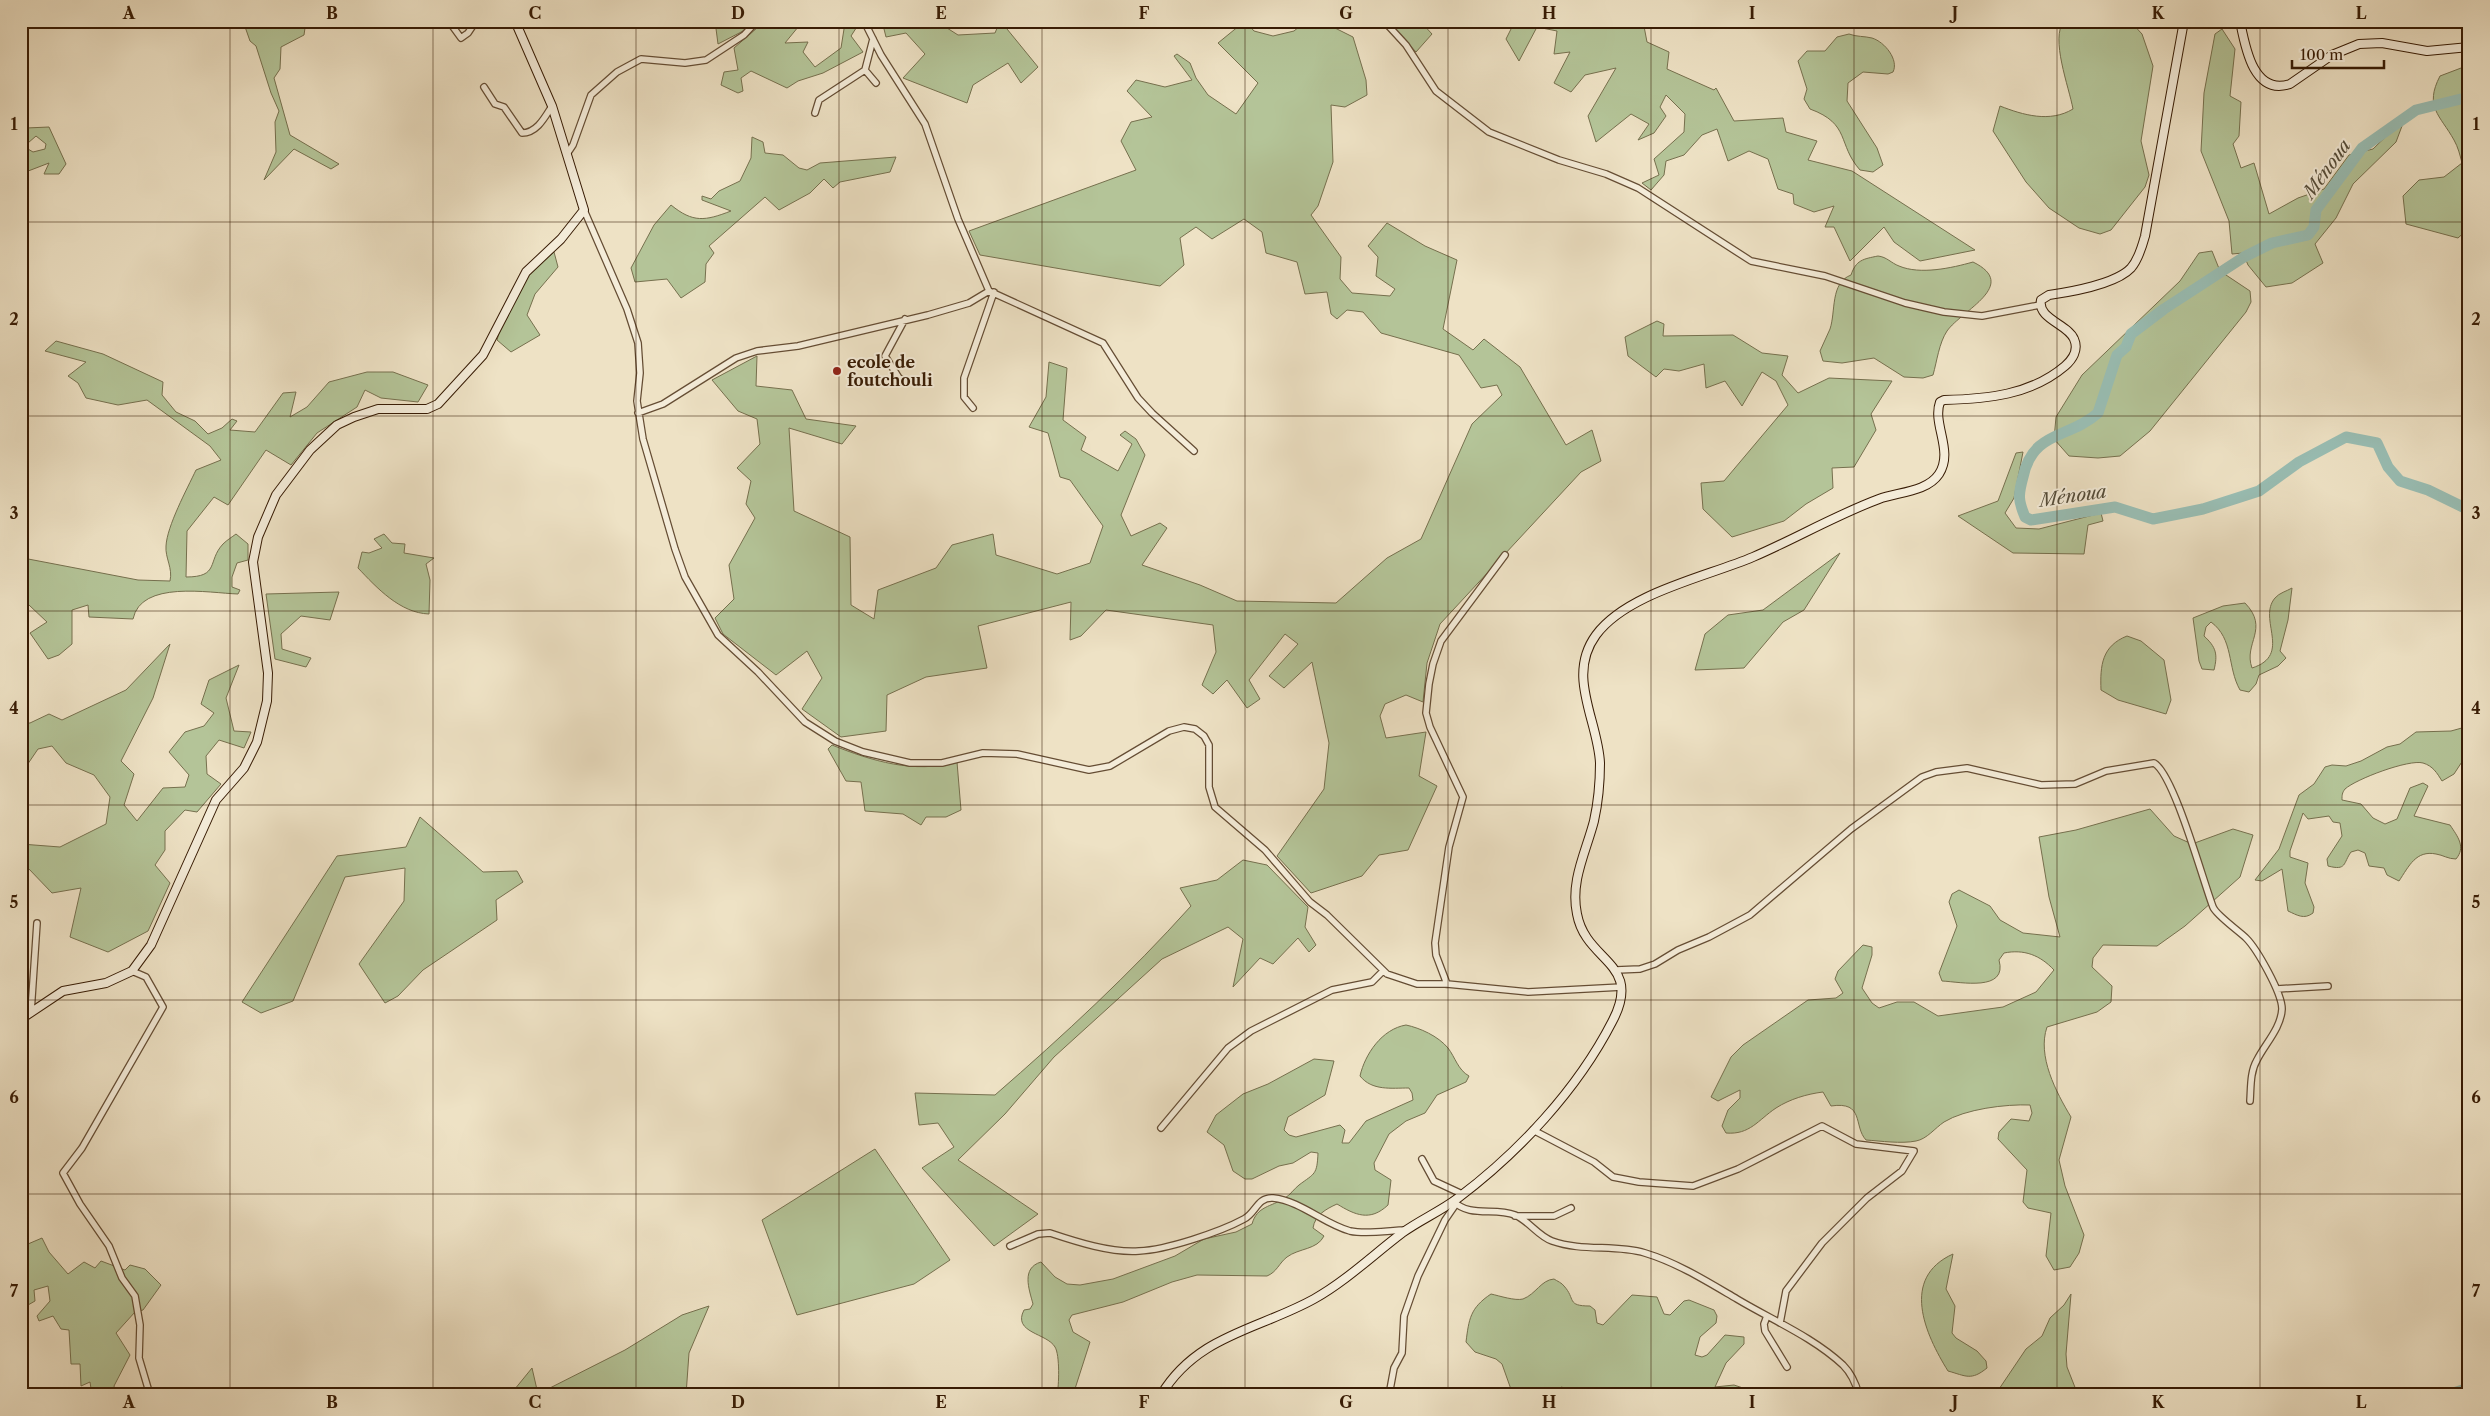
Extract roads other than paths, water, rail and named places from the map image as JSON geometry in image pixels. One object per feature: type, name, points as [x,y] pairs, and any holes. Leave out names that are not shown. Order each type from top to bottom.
[{"type":"street","points":[[452,21],[453,27],[461,38],[468,33],[476,21]]},
{"type":"street","points":[[515,21],[552,106],[584,210],[627,310],[638,343],[638,413],[649,465],[685,577],[708,618],[726,644],[758,672],[805,722],[830,738],[863,752],[910,762],[942,764],[982,754],[1017,754],[1089,770],[1110,766],[1169,731],[1184,727],[1195,729],[1204,736],[1209,745],[1209,787],[1215,807],[1265,850],[1310,902],[1327,915],[1383,972],[1395,979],[1417,984],[1447,984],[1528,992],[1622,987]]},
{"type":"street","points":[[567,154],[574,145],[590,96],[617,72],[641,59],[685,63],[706,60],[744,35],[757,21]]},
{"type":"street","points":[[864,21],[925,124],[958,219],[992,292],[1104,343],[1138,398],[1194,451]]},
{"type":"street","points":[[1384,21],[1411,52],[1436,91],[1489,132],[1559,160],[1606,174],[1638,188],[1751,261],[1825,276],[1905,303],[1944,312],[1982,316],[2040,305]]},
{"type":"street","points":[[1389,1395],[1394,1368],[1402,1353],[1404,1316],[1418,1276],[1455,1203],[1462,1194],[1486,1176],[1560,1101],[1595,1052],[1617,1012],[1622,987],[1616,970],[1584,936],[1577,915],[1574,897],[1578,872],[1595,815],[1598,792],[1600,765],[1598,745],[1584,692],[1584,673],[1588,649],[1595,636],[1614,617],[1652,594],[1753,557],[1883,497],[1908,492],[1930,482],[1938,476],[1944,458],[1944,441],[1937,413],[1940,402],[1944,400],[2016,393],[2047,380],[2071,360],[2076,349],[2074,339],[2071,334],[2044,312],[2040,305],[2041,300],[2050,295],[2116,278],[2130,268],[2136,260],[2143,245],[2184,21]]},
{"type":"street","points":[[2240,21],[2247,52],[2254,69],[2271,84],[2282,86],[2290,84],[2342,50],[2359,44],[2382,43],[2427,51],[2469,47]]},
{"type":"street","points":[[815,113],[819,100],[865,70],[874,39]]},
{"type":"street","points":[[865,70],[876,83]]},
{"type":"street","points":[[484,87],[495,104],[504,106],[522,133],[531,131],[537,126],[552,106]]},
{"type":"street","points":[[21,1019],[63,991],[106,983],[132,971],[151,945],[216,800],[244,768],[257,742],[267,701],[268,673],[253,562],[258,537],[272,500],[310,450],[338,425],[378,409],[427,410],[438,404],[483,355],[526,272],[561,239],[584,210]]},
{"type":"street","points":[[638,413],[658,407],[736,358],[750,353],[798,346],[969,303],[992,292]]},
{"type":"street","points":[[973,408],[964,397],[964,378],[992,292]]},
{"type":"street","points":[[905,319],[885,356],[899,378],[905,381]]},
{"type":"street","points":[[1447,984],[1436,956],[1435,943],[1450,847],[1463,796],[1430,727],[1426,713],[1426,699],[1433,664],[1441,641],[1505,555]]},
{"type":"street","points":[[1616,970],[1640,969],[1656,964],[1678,950],[1709,937],[1750,914],[1851,829],[1922,777],[1936,772],[1967,768],[2041,785],[2075,784],[2106,771],[2150,762],[2159,766],[2169,786],[2215,910],[2252,944],[2278,989],[2282,1009],[2269,1042],[2254,1066],[2250,1101]]},
{"type":"street","points":[[31,1012],[37,923]]},
{"type":"street","points":[[132,971],[146,977],[163,1007],[82,1148],[63,1173],[80,1204],[109,1246],[122,1278],[135,1296],[140,1325],[139,1358],[150,1395]]},
{"type":"street","points":[[1161,1128],[1228,1048],[1252,1031],[1332,990],[1372,982],[1383,972]]},
{"type":"street","points":[[2278,989],[2328,986]]},
{"type":"street","points":[[1533,1130],[1594,1162],[1613,1177],[1638,1182],[1693,1186],[1738,1169],[1822,1126],[1856,1144],[1914,1151],[1902,1171],[1867,1198],[1822,1243],[1786,1291],[1780,1323]]},
{"type":"street","points":[[1422,1159],[1434,1181],[1462,1194]]},
{"type":"street","points":[[1010,1246],[1038,1234],[1050,1233],[1126,1251],[1146,1250],[1193,1238],[1234,1223],[1248,1216],[1259,1202],[1273,1198],[1349,1230],[1362,1233],[1407,1230]]},
{"type":"street","points":[[1455,1203],[1474,1211],[1502,1212],[1515,1216],[1554,1216],[1570,1208]]},
{"type":"street","points":[[1162,1395],[1176,1372],[1199,1352],[1227,1337],[1316,1298],[1407,1230],[1455,1203]]},
{"type":"street","points":[[1515,1216],[1549,1240],[1557,1243],[1586,1249],[1632,1250],[1680,1267],[1815,1343],[1845,1366],[1854,1380],[1859,1395]]},
{"type":"street","points":[[1766,1316],[1765,1331],[1787,1367]]},
{"type":"waterway","name":"Ménoua","points":[[2469,97],[2416,110],[2362,148],[2316,210],[2314,227],[2308,235],[2272,243],[2244,257],[2164,309],[2131,334],[2126,347],[2117,355],[2098,413],[2087,421],[2043,443],[2035,451],[2028,462],[2021,483],[2020,493],[2021,506],[2025,517],[2031,520],[2115,507],[2153,519],[2203,509],[2259,491],[2299,462],[2346,437],[2377,443],[2388,467],[2400,481],[2428,490],[2469,510]]},
{"type":"waterway","name":"Ménoua","points":[[2447,1395],[2469,1388]]},
{"type":"place","name":"ecole de foutchouli","points":[[837,371]]}]
